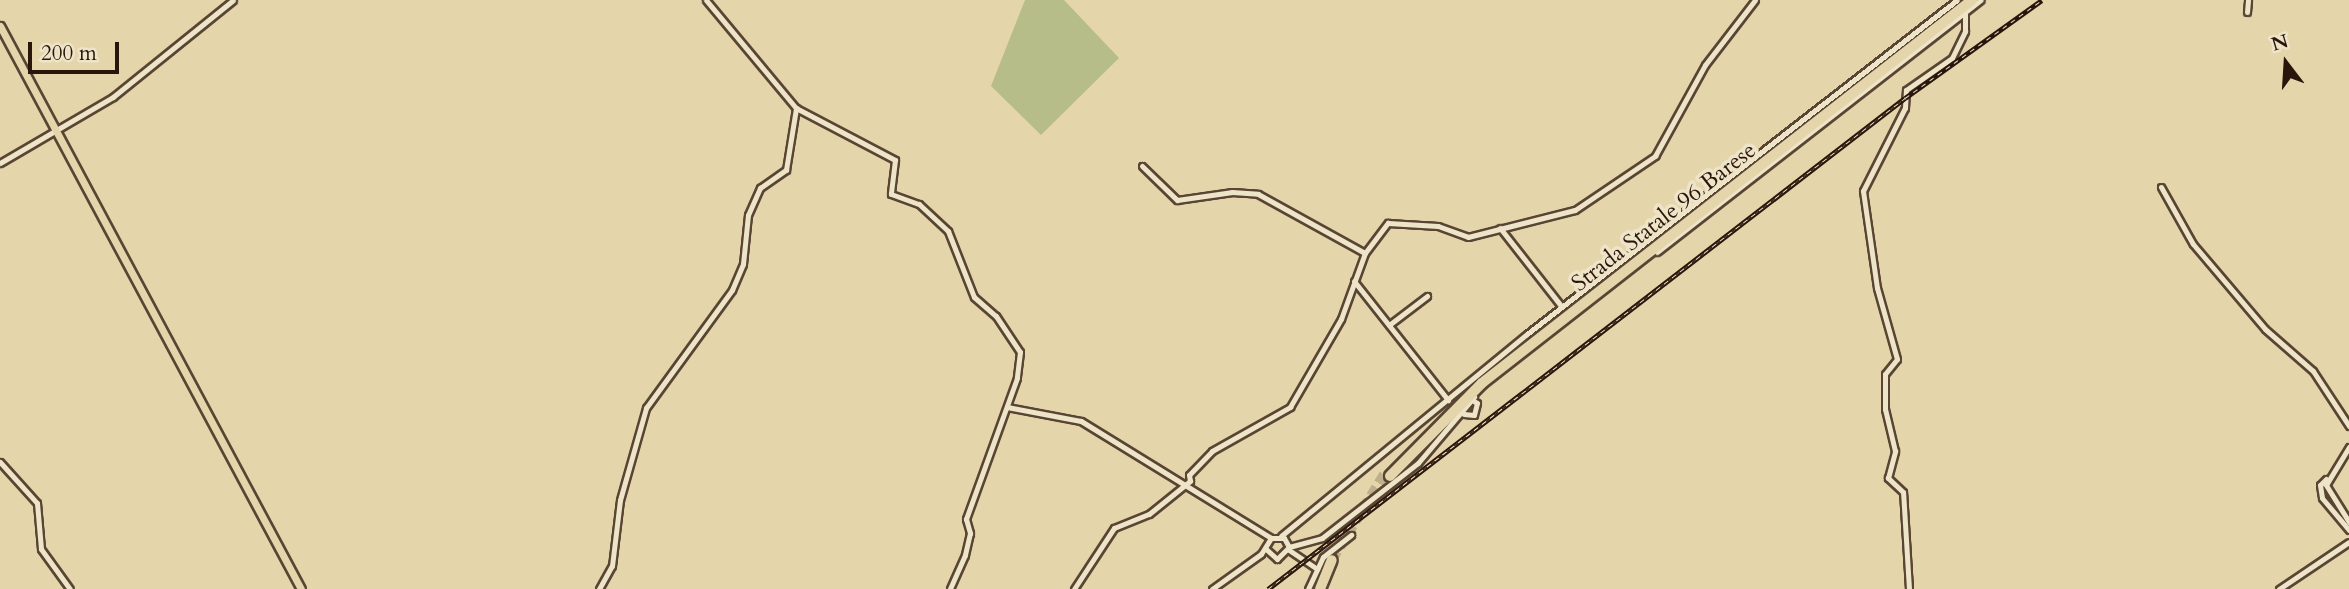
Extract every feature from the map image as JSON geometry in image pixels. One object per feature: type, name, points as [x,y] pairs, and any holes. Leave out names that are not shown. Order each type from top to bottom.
[{"type":"highway","name":"Strada Statale 96 Barese","points":[[1966,0],[1479,380],[1388,474],[1482,383],[1972,0]]},
{"type":"highway","points":[[1322,589],[1334,561]]},
{"type":"main road","points":[[0,26],[301,589]]},
{"type":"street","points":[[0,163],[113,97],[233,0]]},
{"type":"street","points":[[706,0],[796,108],[895,160],[891,194],[919,204],[950,233],[974,297],[996,316],[1020,352],[1007,407],[981,469],[966,519],[970,533],[965,555],[950,589]]},
{"type":"street","points":[[1074,589],[1114,528],[1149,514],[1185,485],[1212,451],[1290,407],[1341,319],[1365,253],[1392,221],[1438,226],[1468,237],[1575,210],[1655,156],[1705,65],[1755,0]]},
{"type":"street","points":[[1212,589],[1261,554],[1267,544],[1290,531],[1562,307],[1957,0]]},
{"type":"street","points":[[1007,407],[1081,421],[1185,485],[1267,544],[1277,559],[1289,550],[1322,538],[1418,463],[1464,414],[1472,400],[1981,0]]},
{"type":"street","points":[[2247,12],[2248,0]]},
{"type":"street","points":[[1909,589],[1903,492],[1888,478],[1895,451],[1885,409],[1885,374],[1897,359],[1866,228],[1866,181],[1905,108],[1906,90],[1952,58],[1966,24],[1965,12]]},
{"type":"street","points":[[1959,17],[1966,24]]},
{"type":"street","points":[[598,589],[612,566],[623,488],[646,408],[732,290],[744,264],[748,215],[760,187],[786,170],[796,108]]},
{"type":"street","points":[[1142,166],[1177,200],[1232,192],[1258,194],[1365,253]]},
{"type":"street","points":[[2161,187],[2193,244],[2265,329],[2313,372],[2349,426]]},
{"type":"street","points":[[1500,228],[1562,307]]},
{"type":"street","points":[[1354,281],[1448,400]]},
{"type":"street","points":[[1389,326],[1427,296]]},
{"type":"street","points":[[1464,414],[1474,415],[1477,403],[1472,400]]},
{"type":"street","points":[[2349,447],[2326,479],[2320,494],[2349,530]]},
{"type":"street","points":[[0,462],[37,503],[41,549],[70,589]]},
{"type":"street","points":[[2326,479],[2328,495],[2349,522]]},
{"type":"street","points":[[1289,550],[1290,531]]},
{"type":"street","points":[[1308,589],[1317,569],[1350,535]]},
{"type":"street","points":[[1281,536],[1289,550],[1317,569]]},
{"type":"street","points":[[2279,589],[2349,542]]},
{"type":"green space","points":[[1025,0],[1064,0],[1119,58],[1041,135],[991,86]]},
{"type":"tunnel","points":[[1332,560],[1385,473]]},
{"type":"railway","points":[[1268,589],[1905,98],[2042,0]]}]
